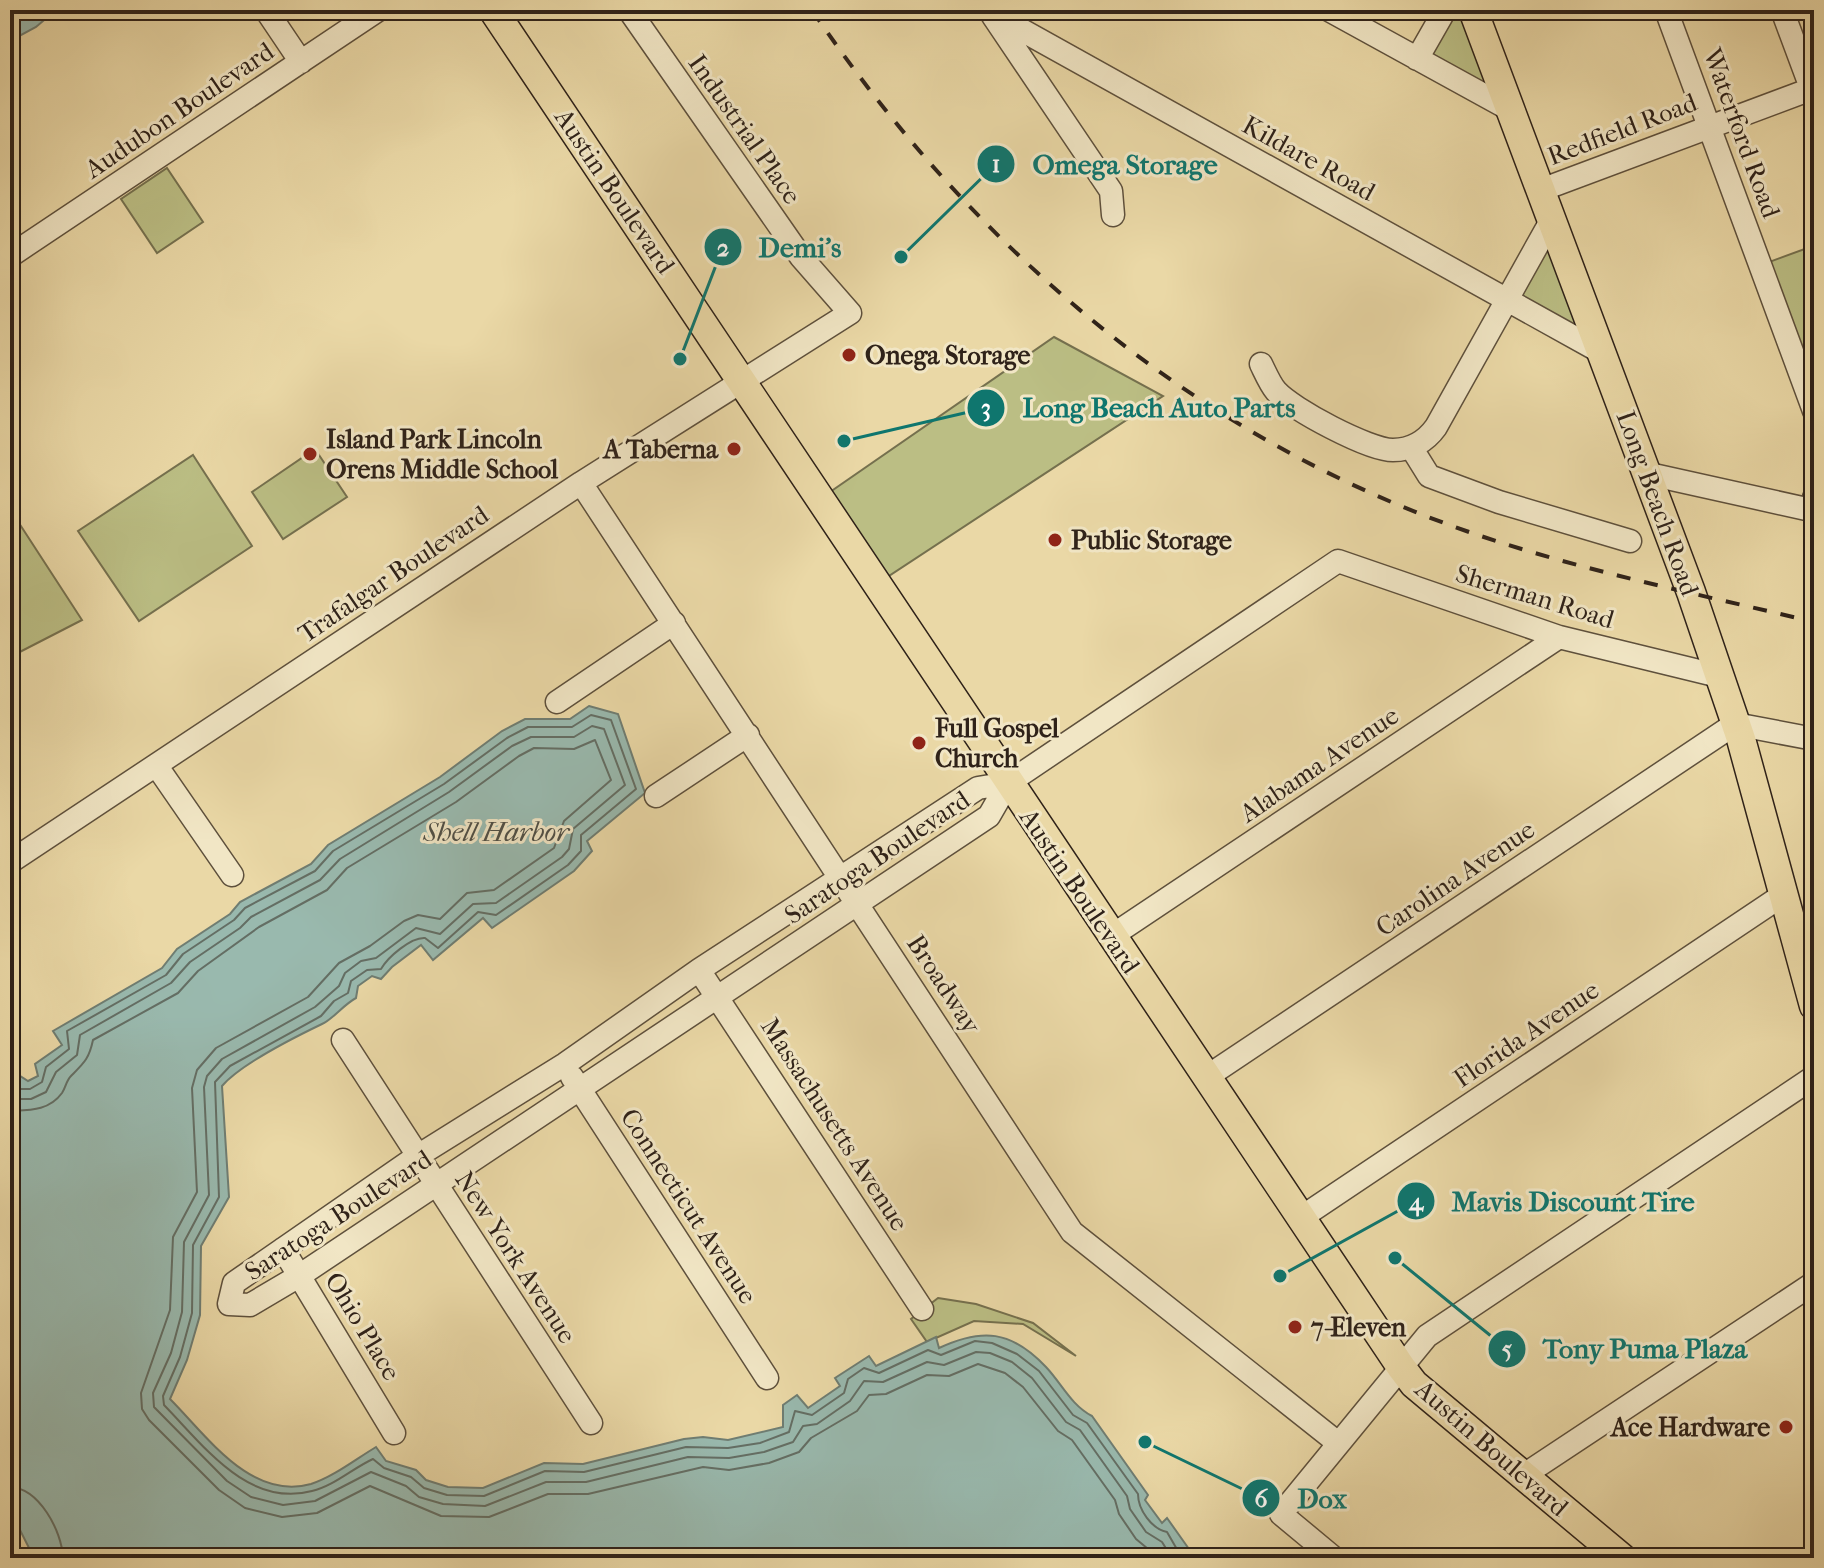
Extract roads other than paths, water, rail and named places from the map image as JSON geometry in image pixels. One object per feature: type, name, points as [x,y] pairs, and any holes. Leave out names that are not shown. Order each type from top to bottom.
[{"type":"main road","name":"Austin Boulevard","points":[[493,10],[743,381],[1110,937],[1401,1367],[1414,1384],[1521,1477],[1622,1558]]},
{"type":"main road","name":"Long Beach Road","points":[[1473,10],[1599,351],[1649,474],[1719,676],[1814,1006]]},
{"type":"street","points":[[266,10],[301,62]]},
{"type":"street","name":"Audubon Boulevard","points":[[10,256],[378,10]]},
{"type":"street","name":"Industrial Place","points":[[629,10],[801,257],[850,313]]},
{"type":"street","points":[[1329,10],[1511,110]]},
{"type":"street","points":[[1417,59],[1445,10]]},
{"type":"street","name":"Waterford Road","points":[[1666,10],[1814,411]]},
{"type":"street","points":[[1782,10],[1813,91]]},
{"type":"street","points":[[990,11],[1111,191],[1113,215]]},
{"type":"street","name":"Kildare Road","points":[[990,11],[1599,351]]},
{"type":"street","name":"Redfield Road","points":[[1541,190],[1813,91]]},
{"type":"street","points":[[1261,364],[1275,391],[1312,415],[1380,448],[1411,447],[1436,427],[1552,219]]},
{"type":"street","name":"Trafalgar Boulevard","points":[[10,862],[581,483],[850,313]]},
{"type":"street","points":[[1411,447],[1429,476],[1499,502],[1630,541]]},
{"type":"street","points":[[1649,474],[1812,504]]},
{"type":"street","name":"Broadway","points":[[581,483],[1072,1232],[1338,1443]]},
{"type":"street","name":"Saratoga Boulevard","points":[[1008,783],[989,816],[720,997],[299,1276],[250,1305],[229,1304],[234,1283],[416,1157],[565,1064],[699,970],[978,788],[1008,783],[1338,561]]},
{"type":"street","name":"Sherman Road","points":[[1338,561],[1559,637],[1719,676]]},
{"type":"street","points":[[557,702],[674,623]]},
{"type":"street","name":"Alabama Avenue","points":[[1110,937],[1559,637]]},
{"type":"street","points":[[1735,724],[1814,739]]},
{"type":"street","name":"Carolina Avenue","points":[[1205,1078],[1735,724]]},
{"type":"street","points":[[656,796],[748,735]]},
{"type":"street","points":[[156,765],[232,875]]},
{"type":"street","name":"Florida Avenue","points":[[1299,1219],[1783,895]]},
{"type":"street","name":"Massachusetts Avenue","points":[[699,970],[720,997],[922,1309]]},
{"type":"street","name":"New York Avenue","points":[[343,1040],[591,1423]]},
{"type":"street","name":"Connecticut Avenue","points":[[565,1064],[767,1378]]},
{"type":"street","points":[[1334,1558],[1281,1514],[1427,1336],[1814,1077]]},
{"type":"street","name":"Ohio Place","points":[[283,1249],[394,1433]]},
{"type":"street","points":[[1521,1477],[1814,1283]]},
{"type":"water","points":[[10,10],[50,10],[50,15],[36,27],[10,41]]},
{"type":"water","name":"Shell Harbor","points":[[589,706],[618,714],[645,793],[587,841],[592,851],[574,871],[492,928],[483,918],[433,960],[421,945],[381,979],[372,976],[358,986],[356,998],[326,1022],[255,1060],[222,1086],[229,1197],[201,1246],[200,1315],[187,1360],[170,1399],[232,1462],[269,1483],[289,1487],[311,1484],[376,1447],[386,1461],[416,1470],[426,1480],[448,1487],[483,1488],[544,1463],[583,1464],[684,1439],[703,1437],[728,1440],[783,1427],[783,1405],[797,1395],[808,1408],[840,1386],[835,1378],[869,1356],[876,1366],[936,1337],[939,1348],[969,1337],[996,1336],[1008,1339],[1033,1355],[1072,1400],[1092,1416],[1148,1495],[1145,1500],[1162,1523],[1167,1518],[1189,1549],[1190,1558],[34,1558],[10,1510],[10,1081],[20,1076],[28,1081],[38,1076],[35,1064],[62,1045],[53,1031],[162,968],[177,949],[230,914],[240,902],[311,864],[328,845],[440,777],[502,731],[525,719],[570,719]]},
{"type":"railway","points":[[812,10],[874,96],[942,176],[1014,251],[1092,320],[1175,383],[1263,438],[1357,487],[1499,542],[1633,579],[1814,622]]},
{"type":"place","name":"Omega Storage","points":[[901,257]]},
{"type":"place","name":"Onega Storage","points":[[849,355]]},
{"type":"place","name":"Demi's","points":[[680,359]]},
{"type":"place","name":"Long Beach Auto Parts","points":[[844,441]]},
{"type":"place","name":"A Taberna","points":[[734,449]]},
{"type":"place","name":"Island Park Lincoln Orens Middle School","points":[[310,454]]},
{"type":"place","name":"Public Storage","points":[[1055,540]]},
{"type":"place","name":"Full Gospel Church","points":[[919,743]]},
{"type":"place","name":"Tony Puma Plaza","points":[[1395,1258]]},
{"type":"place","name":"Mavis Discount Tire","points":[[1280,1276]]},
{"type":"place","name":"7-Eleven","points":[[1295,1327]]},
{"type":"place","name":"Ace Hardware","points":[[1786,1427]]},
{"type":"place","name":"Dox","points":[[1145,1442]]}]
